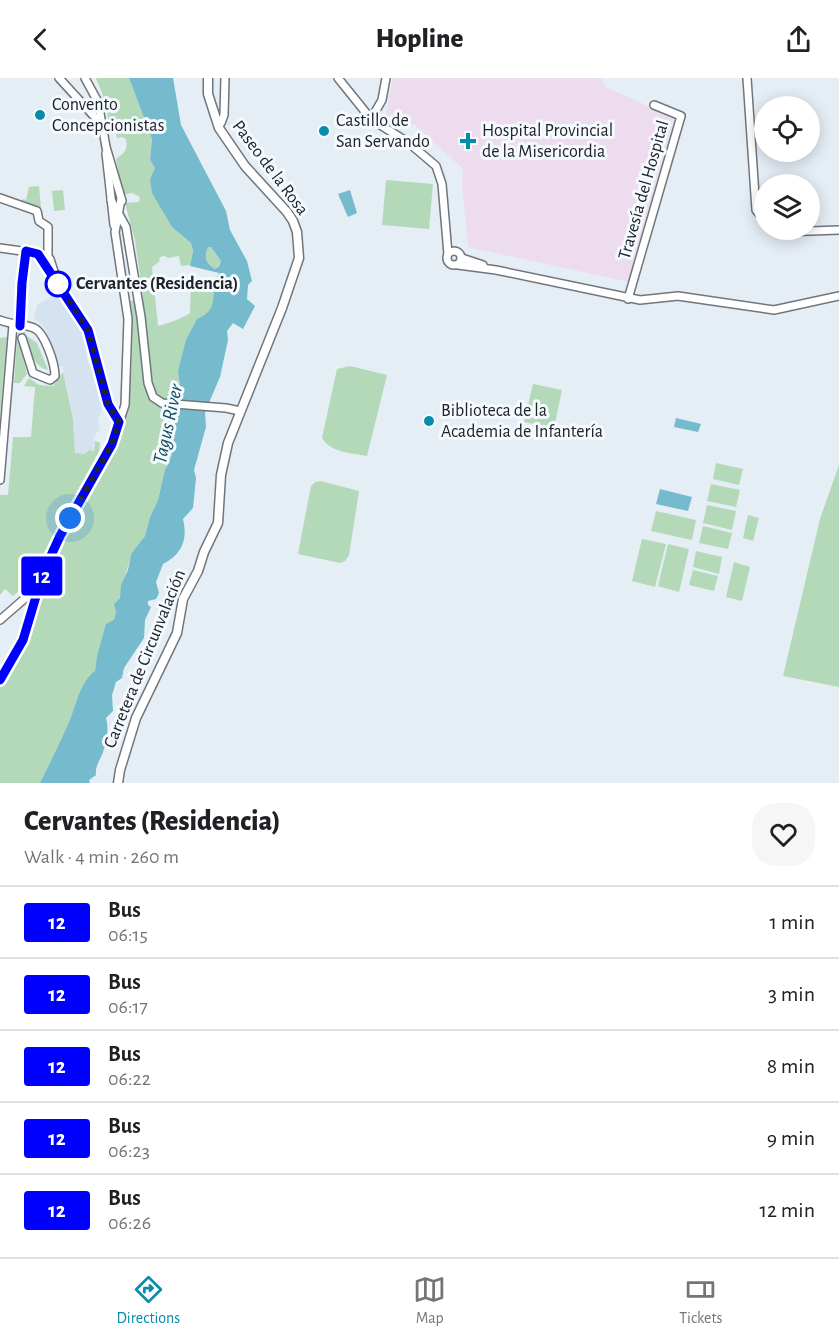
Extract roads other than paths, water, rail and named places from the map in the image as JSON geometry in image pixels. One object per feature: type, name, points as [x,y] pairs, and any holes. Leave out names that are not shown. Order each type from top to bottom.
[{"type":"main road","name":"Paseo de la Rosa","points":[[208,78],[208,94],[218,125],[245,166],[287,212],[293,221],[299,245],[296,271],[240,411]]},
{"type":"main road","name":"Carretera de Circunvalación","points":[[118,783],[136,718],[177,633],[183,599],[198,571],[218,523],[222,466],[232,428],[240,411]]},
{"type":"street","points":[[59,78],[103,126]]},
{"type":"street","points":[[85,78],[98,102],[106,147],[122,199],[141,317],[147,383],[155,399],[166,404],[240,411]]},
{"type":"street","points":[[218,125],[223,120],[225,78]]},
{"type":"street","points":[[338,78],[370,119],[409,143],[434,162],[439,171],[447,236],[452,253],[448,262],[453,265],[460,262],[628,299],[648,300],[678,296],[774,310],[839,296]]},
{"type":"street","points":[[370,119],[381,103],[386,78]]},
{"type":"street","points":[[747,78],[754,181]]},
{"type":"street","points":[[364,111],[381,103]]},
{"type":"street","name":"Travesía del Hospital","points":[[628,299],[681,116],[654,105]]},
{"type":"street","points":[[0,680],[23,640],[40,585],[60,536],[112,444],[125,405],[128,319],[105,156],[106,147]]},
{"type":"street","points":[[0,198],[37,211],[39,221],[48,227],[48,260],[54,275],[88,330],[108,404],[119,422]]},
{"type":"street","points":[[115,232],[122,199]]},
{"type":"street","points":[[111,200],[126,227]]},
{"type":"street","points":[[820,231],[839,230]]},
{"type":"street","points":[[0,248],[38,254],[48,260]]},
{"type":"street","points":[[20,317],[26,251]]},
{"type":"street","points":[[452,253],[461,255],[460,262]]},
{"type":"street","points":[[460,262],[472,267],[496,270]]},
{"type":"street","points":[[0,320],[33,328],[40,332],[55,368],[55,376],[50,380],[33,373],[22,338]]},
{"type":"street","points":[[1,480],[13,325]]},
{"type":"street","points":[[0,620],[40,585]]},
{"type":"water","points":[[129,78],[173,78],[181,125],[226,211],[230,230],[247,261],[252,281],[248,285],[247,299],[255,306],[243,329],[233,323],[227,331],[228,340],[220,377],[205,412],[206,427],[194,470],[196,478],[193,508],[183,519],[184,540],[175,556],[163,564],[156,582],[159,593],[156,599],[148,601],[151,607],[145,620],[144,638],[124,668],[122,678],[116,682],[112,695],[113,711],[106,718],[106,740],[96,775],[89,780],[90,783],[40,783],[69,722],[82,687],[95,671],[106,624],[114,620],[116,612],[114,604],[120,598],[121,585],[128,570],[131,554],[145,536],[158,500],[165,469],[172,454],[173,427],[182,400],[178,371],[186,340],[197,319],[205,315],[212,305],[219,273],[190,266],[193,251],[191,243],[172,227],[152,193],[150,179],[155,168],[150,160],[152,139]],"holes":[[[208,247],[211,247],[221,261],[215,269],[206,259]]]},
{"type":"water","points":[[350,190],[357,213],[348,217],[338,194]]},
{"type":"water","points":[[676,418],[701,424],[698,432],[674,427]]},
{"type":"water","points":[[660,489],[692,497],[688,511],[656,504]]},
{"type":"tunnel","points":[[20,319],[22,338]]},
{"type":"place","name":"Convento Concepcionistas","points":[[40,115]]},
{"type":"place","name":"Castillo de San Servando","points":[[324,131]]},
{"type":"place","name":"Hospital Provincial de la Misericordia","points":[[468,141]]},
{"type":"place","name":"Cervantes (Residencia)","points":[[58,284]]},
{"type":"place","name":"Biblioteca de la Academia de Infantería","points":[[429,421]]},
{"type":"water label","name":"Tagus River","points":[[168,424]]}]
